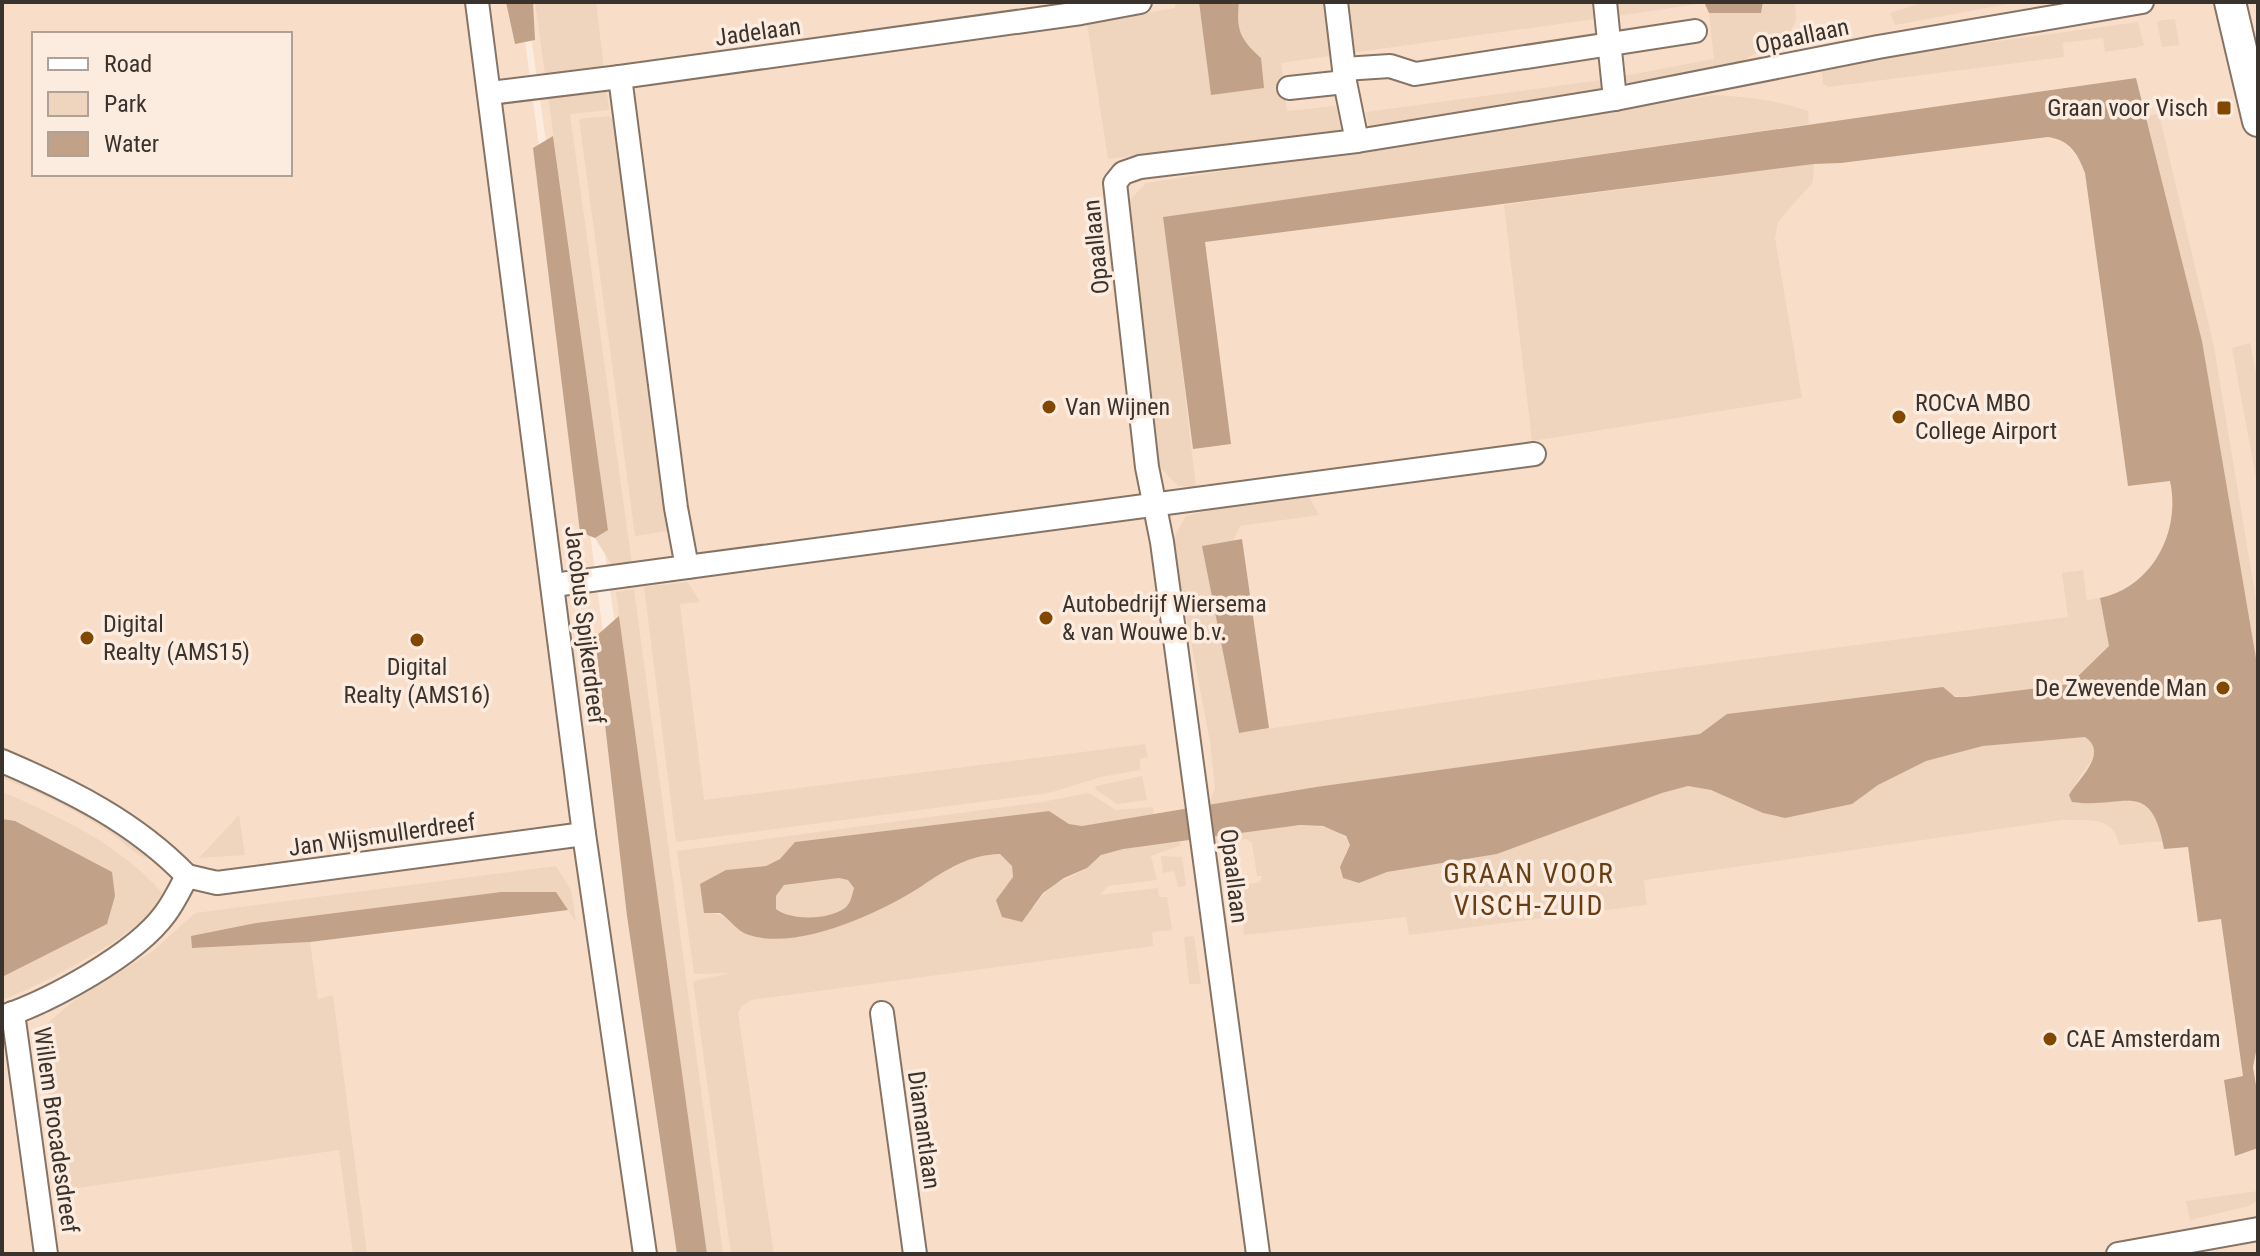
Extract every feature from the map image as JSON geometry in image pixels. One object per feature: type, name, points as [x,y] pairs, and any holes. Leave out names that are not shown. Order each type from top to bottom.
[{"type":"main road","points":[[2230,2],[2258,121]]},
{"type":"street","name":"Jacobus Spijkerdreef","points":[[477,2],[584,834],[645,1254]]},
{"type":"street","name":"Jadelaan","points":[[490,93],[1081,13],[1140,2]]},
{"type":"street","points":[[1336,2],[1344,76],[1357,141]]},
{"type":"street","points":[[1605,2],[1615,99]]},
{"type":"street","name":"Opaallaan","points":[[1258,1254],[1193,765],[1156,505],[1147,467],[1115,183],[1123,173],[1140,167],[1357,141],[1615,99],[1878,47],[2142,2]]},
{"type":"street","points":[[1289,88],[1390,66],[1415,74],[1695,31]]},
{"type":"street","points":[[620,77],[676,508],[687,567]]},
{"type":"street","points":[[554,585],[1534,454]]},
{"type":"street","points":[[2,761],[110,812],[168,856],[187,876],[164,916],[123,954],[68,987],[8,1015]]},
{"type":"street","name":"Jan Wijsmullerdreef","points":[[187,876],[217,883],[584,834]]},
{"type":"street","name":"Diamantlaan","points":[[882,1013],[915,1254]]},
{"type":"street","name":"Willem Brocadesdreef","points":[[8,1015],[46,1254]]},
{"type":"street","points":[[2118,1254],[2258,1229]]},
{"type":"shaded area","points":[[2,2],[520,2],[685,1254],[2,1254]]},
{"type":"shaded area","points":[[526,2],[2258,2],[2258,1254],[705,1254]]},
{"type":"green space","points":[[535,2],[596,2],[609,110],[570,114],[632,565],[612,565],[595,538],[608,530]]},
{"type":"green space","points":[[1175,2],[1199,2],[1211,95],[1261,58],[1241,33],[1239,2],[1328,2],[1334,34],[1330,56],[1281,63],[1287,111],[1336,106],[1341,130],[1108,159],[1087,23],[1175,8]]},
{"type":"green space","points":[[1344,2],[1593,2],[1595,19],[1351,53]]},
{"type":"green space","points":[[1616,2],[1704,2],[1705,3],[1617,16]]},
{"type":"green space","points":[[1763,2],[1795,2],[1796,20],[1789,35],[1738,63],[1633,90],[1623,76],[1714,59],[1709,13],[1761,13]]},
{"type":"green space","points":[[1924,2],[2019,2],[1895,25],[1890,13]]},
{"type":"green space","points":[[2175,19],[2179,45],[2162,47],[2157,21]]},
{"type":"green space","points":[[2138,22],[2144,45],[2139,47],[2105,52],[2103,38],[2063,43],[2064,57],[1828,87],[1823,84],[1824,68]]},
{"type":"green space","points":[[1601,80],[1603,94],[1533,107],[1369,127],[1366,112]]},
{"type":"green space","points":[[1715,95],[1796,107],[1808,111],[1809,124],[1164,217],[1196,487],[1178,486],[1160,467],[1151,438],[1130,200],[1146,183]]},
{"type":"green space","points":[[2159,114],[2214,347],[2258,612],[2258,670],[2202,341],[2144,116]]},
{"type":"green space","points":[[609,116],[615,123],[668,531],[635,536],[579,119]]},
{"type":"green space","points":[[1814,164],[1813,182],[1778,222],[1775,238],[1802,398],[1532,441],[1504,205]]},
{"type":"green space","points":[[2250,343],[2258,382],[2258,489],[2232,348]]},
{"type":"green space","points":[[1309,497],[1319,515],[1240,526],[1233,541],[1203,546],[1239,733],[1635,674],[2068,617],[2062,573],[2083,570],[2087,600],[2100,598],[2109,646],[2070,684],[1966,698],[1949,694],[1713,725],[1701,734],[1208,805],[1215,788],[1210,742],[1172,541],[1186,516],[1231,505]]},
{"type":"green space","points":[[688,582],[700,602],[680,604],[704,800],[1145,744],[1148,757],[1140,759],[1140,770],[1101,777],[1049,793],[676,842],[644,587]]},
{"type":"green space","points":[[634,589],[723,1254],[707,1254],[619,616],[616,592]]},
{"type":"green space","points":[[2085,737],[2091,742],[2094,753],[2076,784],[2072,802],[2129,801],[2140,804],[2150,810],[2163,841],[2119,845],[2112,828],[2105,824],[2089,820],[2062,820],[1644,880],[1647,905],[1409,935],[1406,917],[1244,935],[1240,886],[1260,882],[1262,876],[1257,876],[1252,843],[1246,839],[1215,846],[1213,837],[1288,826],[1327,828],[1341,834],[1350,845],[1345,854],[1359,883],[1387,872],[1497,854],[1688,786],[1711,790],[1763,813],[1785,818],[1852,804],[1878,785],[1926,761],[1983,746]]},
{"type":"green space","points":[[2,773],[61,798],[102,820],[121,832],[151,860],[84,816],[2,778]]},
{"type":"green space","points":[[1142,776],[1147,800],[1117,804],[1095,789],[1096,786]]},
{"type":"green space","points":[[2,792],[67,822],[109,846],[162,893],[149,914],[120,938],[58,974],[2,1000]]},
{"type":"green space","points":[[1089,793],[1116,810],[1153,807],[1154,814],[1082,826],[1069,824],[1049,811],[795,842],[780,859],[766,866],[726,870],[709,881],[704,913],[724,917],[750,935],[783,938],[819,932],[855,920],[907,895],[949,869],[978,857],[1000,854],[1012,866],[1013,878],[996,900],[1034,908],[1052,887],[1087,868],[1108,852],[1138,845],[1180,842],[1181,845],[1151,856],[1157,880],[1108,886],[1100,895],[1158,888],[1159,897],[1167,897],[1172,930],[1152,932],[1153,946],[751,1000],[742,1006],[738,1013],[774,1254],[731,1254],[693,981],[731,973],[694,974],[677,851]]},
{"type":"green space","points":[[239,815],[245,855],[199,858]]},
{"type":"green space","points":[[1161,856],[1182,857],[1186,886],[1178,887],[1174,871],[1163,873]]},
{"type":"green space","points":[[556,866],[571,890],[576,922],[556,892],[501,892],[256,923],[193,948],[310,942],[318,999],[333,995],[367,1254],[353,1254],[339,1150],[64,1190],[41,1054],[47,1024],[72,1002],[153,951],[195,913]]},
{"type":"green space","points":[[839,878],[849,880],[854,888],[849,903],[839,911],[821,917],[801,917],[776,909],[776,897],[784,885]]},
{"type":"green space","points":[[1194,936],[1201,984],[1189,984],[1184,937]]},
{"type":"green space","points":[[2258,1191],[2258,1201],[2249,1206],[2190,1220],[2186,1201]]},
{"type":"water","points":[[506,2],[533,2],[535,40],[515,44]]},
{"type":"water","points":[[1199,2],[1239,2],[1239,27],[1248,45],[1261,58],[1264,88],[1211,95]]},
{"type":"water","points":[[1704,2],[1763,2],[1761,13],[1709,13]]},
{"type":"water","points":[[2136,78],[2202,341],[2258,670],[2258,1042],[2253,1067],[2258,1098],[2258,1148],[2235,1156],[2224,1080],[2243,1076],[2221,919],[2198,922],[2188,847],[2164,849],[2158,826],[2143,804],[2132,801],[2072,802],[2069,795],[2093,758],[2092,743],[2085,737],[1983,746],[1926,761],[1878,785],[1852,804],[1785,818],[1763,813],[1711,790],[1688,786],[1497,854],[1387,872],[1359,883],[1343,878],[1340,867],[1350,845],[1346,836],[1323,826],[1300,825],[1123,849],[1101,855],[1087,868],[1064,878],[1043,893],[1022,922],[1002,917],[996,900],[1013,877],[1012,866],[1000,854],[959,864],[905,897],[862,918],[815,934],[769,939],[740,931],[720,913],[704,913],[700,884],[726,870],[766,866],[780,859],[795,842],[1049,811],[1069,824],[1082,826],[1316,787],[1700,734],[1727,714],[1943,687],[1955,697],[1966,697],[2070,684],[2109,646],[2100,598],[2119,592],[2135,582],[2159,554],[2167,537],[2171,519],[2170,481],[2128,486],[2085,173],[2072,149],[2056,139],[2048,137],[1814,164],[1205,242],[1231,444],[1193,449],[1163,217]],"holes":[[[839,878],[848,880],[854,888],[852,896],[848,905],[839,911],[821,917],[801,917],[776,909],[776,896],[784,885]]]},
{"type":"water","points":[[553,136],[608,530],[595,538],[580,532],[533,148]]},
{"type":"water","points":[[1242,539],[1269,728],[1239,733],[1202,546]]},
{"type":"water","points":[[619,616],[707,1254],[677,1254],[627,916],[595,637]]},
{"type":"water","points":[[2,819],[15,821],[112,872],[115,896],[107,924],[2,977]]},
{"type":"water","points":[[501,892],[556,892],[568,910],[310,942],[192,948],[191,936],[256,923]]},
{"type":"place","name":"Graan voor Visch","points":[[2224,108]]},
{"type":"place","name":"Van Wijnen","points":[[1049,407]]},
{"type":"place","name":"ROCvA MBO College Airport","points":[[1899,417]]},
{"type":"place","name":"Autobedrijf Wiersema & van Wouwe b.v.","points":[[1046,618]]},
{"type":"place","name":"Digital Realty (AMS15)","points":[[87,638]]},
{"type":"place","name":"Digital Realty (AMS16)","points":[[417,640]]},
{"type":"place","name":"De Zwevende Man","points":[[2223,688]]},
{"type":"place","name":"CAE Amsterdam","points":[[2050,1039]]},
{"type":"district","name":"GRAAN VOOR VISCH-ZUID","points":[[1529,889]]}]
